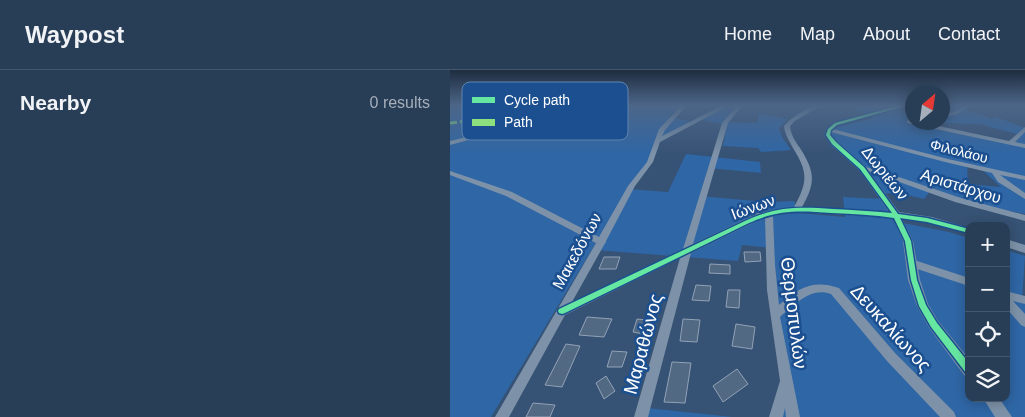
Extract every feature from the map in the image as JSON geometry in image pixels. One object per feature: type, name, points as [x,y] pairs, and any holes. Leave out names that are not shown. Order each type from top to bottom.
[{"type":"street","name":"Μακεδόνων","points":[[502,417],[632,186],[650,162],[664,125],[668,121]]},
{"type":"street","points":[[658,141],[697,121]]},
{"type":"street","name":"Μαραθώνος","points":[[641,417],[687,251],[727,121]]},
{"type":"street","points":[[792,121],[787,128],[790,138],[806,162],[810,173],[808,188],[797,209]]},
{"type":"street","points":[[829,130],[847,121]]},
{"type":"street","name":"Δωριέων","points":[[829,130],[828,135],[831,140],[862,168],[896,215],[908,241],[916,286],[926,312],[965,365]]},
{"type":"street","name":"Φιλολάου","points":[[829,130],[995,173],[1025,178]]},
{"type":"street","points":[[950,130],[1025,146]]},
{"type":"street","points":[[1010,143],[1025,130]]},
{"type":"street","name":"Αριστάρχου","points":[[862,168],[880,172],[958,200],[1025,218]]},
{"type":"street","points":[[450,173],[509,194],[602,242]]},
{"type":"street","points":[[995,173],[1001,180],[1025,197]]},
{"type":"street","name":"Ιώνων","points":[[562,311],[769,213],[797,209],[896,215],[932,220],[965,230]]},
{"type":"street","name":"Θερμοπυλών","points":[[769,213],[768,245],[775,316],[785,381],[793,417]]},
{"type":"street","points":[[1010,244],[1025,249]]},
{"type":"street","points":[[911,263],[965,281]]},
{"type":"street","name":"Δευκαλίωνος","points":[[775,316],[808,290],[822,288],[835,291],[891,356],[949,417]]},
{"type":"street","points":[[1010,295],[1025,300]]},
{"type":"street","points":[[1010,305],[1025,322]]},
{"type":"street","points":[[776,417],[785,381]]},
{"type":"street","points":[[993,402],[1004,417]]},
{"type":"shaded area","points":[[450,121],[462,121],[462,140],[628,140],[628,121],[693,122],[656,139],[648,161],[628,189],[668,192],[686,154],[760,162],[761,173],[708,168],[700,196],[768,202],[794,201],[799,213],[845,217],[843,197],[886,199],[903,223],[965,237],[965,402],[1010,402],[1010,251],[1025,256],[1022,301],[1025,303],[1025,417],[781,417],[792,392],[776,308],[772,248],[742,245],[738,261],[595,250],[620,203],[491,417],[450,417]]},
{"type":"shaded area","points":[[707,121],[757,123],[757,121],[786,121],[779,128],[782,137],[791,150],[761,152],[758,148],[723,146],[727,125]]},
{"type":"shaded area","points":[[861,121],[905,121],[905,130],[940,130],[1013,145],[1021,135],[980,124],[950,123],[950,121],[1007,121],[1025,128],[1025,214],[989,207],[931,190],[924,199],[898,193],[883,194],[835,143],[831,134],[835,128]],"holes":[[[967,164],[979,167],[1001,187],[968,184]]]},
{"type":"shaded area","points":[[647,408],[733,417],[644,417]]},
{"type":"building","points":[[744,252],[760,252],[761,261],[745,262]]},
{"type":"building","points":[[604,257],[620,257],[616,269],[599,269]]},
{"type":"building","points":[[710,264],[730,265],[730,274],[709,273]]},
{"type":"building","points":[[696,285],[711,286],[709,301],[692,300]]},
{"type":"building","points":[[728,290],[740,290],[739,308],[726,307]]},
{"type":"building","points":[[587,317],[612,319],[604,337],[579,335]]},
{"type":"building","points":[[637,319],[647,320],[643,334],[633,332]]},
{"type":"building","points":[[683,319],[700,320],[697,342],[680,341]]},
{"type":"building","points":[[736,324],[755,327],[752,349],[732,346]]},
{"type":"building","points":[[566,344],[580,346],[562,387],[545,385]]},
{"type":"building","points":[[612,351],[627,352],[622,367],[607,367]]},
{"type":"building","points":[[672,362],[691,363],[685,403],[664,402]]},
{"type":"building","points":[[737,369],[748,384],[723,402],[713,386]]},
{"type":"building","points":[[606,376],[615,391],[604,399],[596,383]]},
{"type":"building","points":[[533,403],[555,405],[550,417],[526,417]]},
{"type":"marked path","points":[[450,123],[462,122]]},
{"type":"cycle path","points":[[846,121],[836,124],[829,130],[828,135],[834,143],[862,168],[896,215],[908,241],[914,280],[923,306],[934,325],[965,365]]},
{"type":"cycle path","points":[[562,311],[753,219],[778,211],[797,209],[884,214],[927,220],[965,230]]}]
